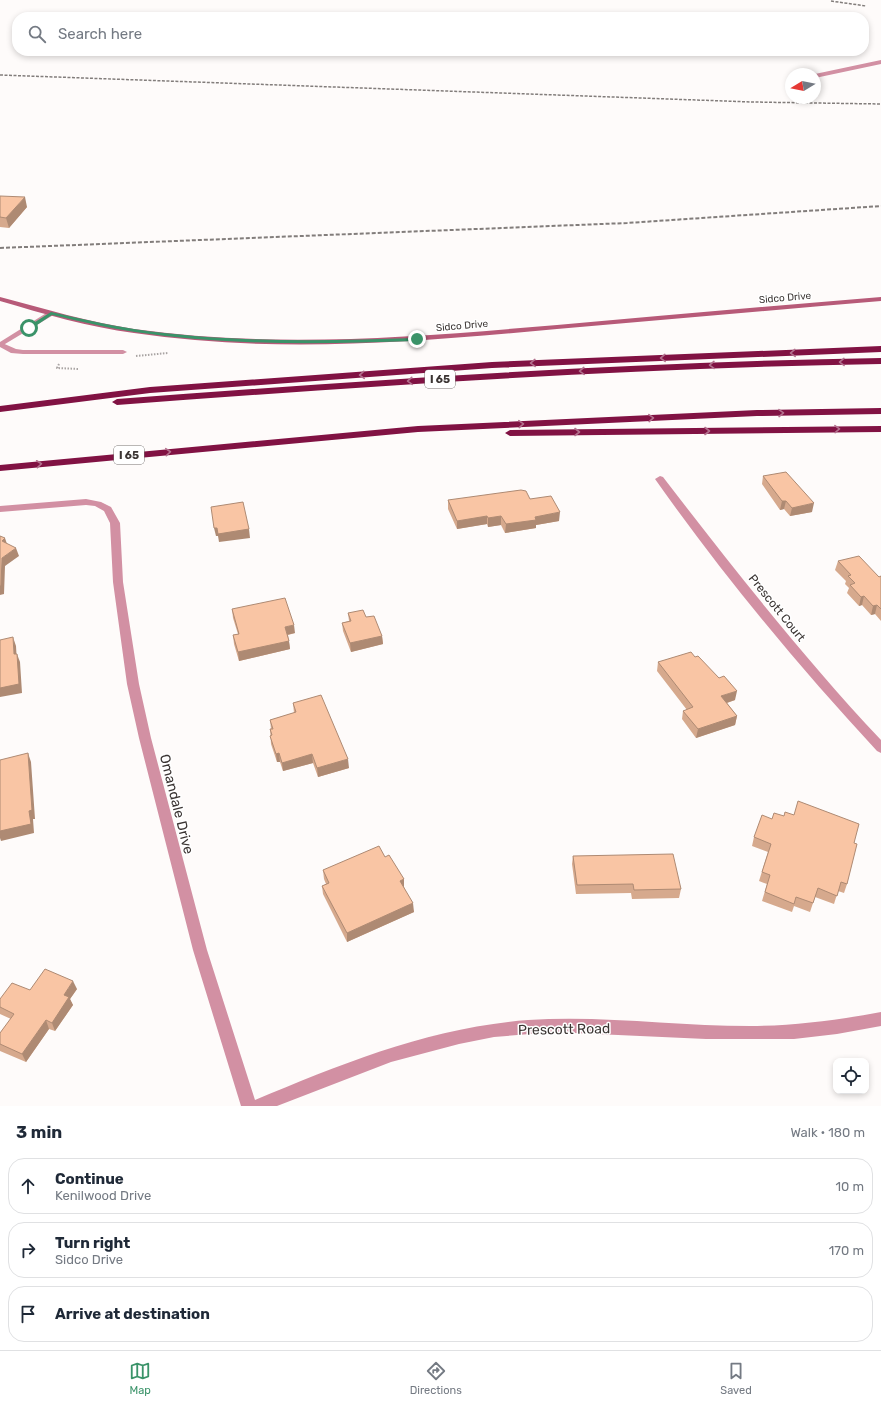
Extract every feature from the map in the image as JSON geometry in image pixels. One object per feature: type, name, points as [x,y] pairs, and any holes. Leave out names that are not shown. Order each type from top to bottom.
[{"type":"highway","points":[[0,410],[150,390],[492,365],[881,349]]},
{"type":"highway","name":"I 65","points":[[0,410],[392,382],[580,371],[691,366],[881,361]]},
{"type":"highway","name":"I 65","points":[[0,468],[259,443],[418,430],[757,413],[881,411]]},
{"type":"highway","points":[[259,443],[530,432],[881,429]]},
{"type":"main road","name":"Sidco Drive","points":[[0,299],[51,314],[134,331],[212,339],[366,342],[502,332],[881,299]]},
{"type":"street","points":[[821,75],[881,62]]},
{"type":"street","points":[[1,345],[51,314]]},
{"type":"street","points":[[1,345],[14,351],[23,352],[123,352]]},
{"type":"street","name":"Prescott Court","points":[[660,479],[726,566],[819,680],[881,748]]},
{"type":"street","name":"Omandale Drive","points":[[0,509],[86,502],[103,506],[111,513],[115,523],[119,590],[133,684],[145,738],[198,943],[249,1106]]},
{"type":"street","name":"Prescott Road","points":[[258,1106],[390,1054],[428,1043],[496,1031],[558,1026],[752,1034],[842,1026],[881,1019]]},
{"type":"path","points":[[57,368],[79,369]]},
{"type":"building","points":[[0,196],[25,197],[6,218],[0,217]]},
{"type":"building","points":[[786,472],[814,503],[792,508],[786,501],[782,501],[763,476]]},
{"type":"building","points":[[521,490],[526,491],[530,499],[551,496],[560,512],[535,517],[536,520],[506,524],[501,516],[488,518],[487,516],[457,521],[448,500]]},
{"type":"building","points":[[243,502],[249,529],[218,534],[217,528],[214,528],[211,507]]},
{"type":"building","points":[[0,536],[5,538],[2,541],[16,548],[2,558],[1,586],[0,586]]},
{"type":"building","points":[[859,556],[879,577],[881,576],[881,609],[877,605],[873,606],[864,596],[861,597],[850,585],[855,583],[848,576],[851,575],[838,561]]},
{"type":"building","points":[[285,598],[294,625],[285,627],[289,641],[238,652],[233,635],[239,634],[232,609]]},
{"type":"building","points":[[363,610],[366,617],[374,616],[382,636],[350,643],[342,623],[351,621],[348,613]]},
{"type":"building","points":[[13,637],[14,654],[17,654],[19,684],[0,688],[0,640]]},
{"type":"building","points":[[691,652],[695,657],[698,656],[719,678],[724,676],[737,691],[721,696],[737,716],[698,729],[683,711],[693,707],[658,662]]},
{"type":"building","points":[[321,695],[348,759],[317,768],[312,754],[282,763],[279,753],[276,754],[270,736],[272,735],[270,729],[273,729],[270,720],[296,712],[293,703]]},
{"type":"building","points":[[28,753],[32,810],[29,811],[31,824],[0,831],[0,760]]},
{"type":"building","points":[[798,801],[859,824],[854,843],[857,844],[847,884],[841,882],[837,896],[818,888],[813,903],[796,897],[794,904],[765,892],[770,875],[762,872],[771,844],[754,837],[762,815],[772,819],[774,813],[784,816],[785,812],[794,815]]},
{"type":"building","points":[[379,846],[385,857],[389,855],[404,879],[400,881],[413,903],[347,933],[322,886],[329,883],[323,870]]},
{"type":"building","points":[[673,854],[681,889],[634,890],[633,884],[577,885],[573,856]]},
{"type":"building","points":[[45,969],[73,981],[64,995],[69,997],[52,1023],[46,1020],[22,1054],[0,1044],[0,1033],[14,1014],[0,1007],[0,999],[12,983],[30,990]]},
{"type":"railway","points":[[831,1],[866,6]]},
{"type":"railway","points":[[0,75],[752,102],[881,104]]},
{"type":"railway","points":[[0,248],[627,223],[881,206]]},
{"type":"route","points":[[29,328],[51,314],[134,331],[212,339],[322,342],[366,342],[417,339]]}]
